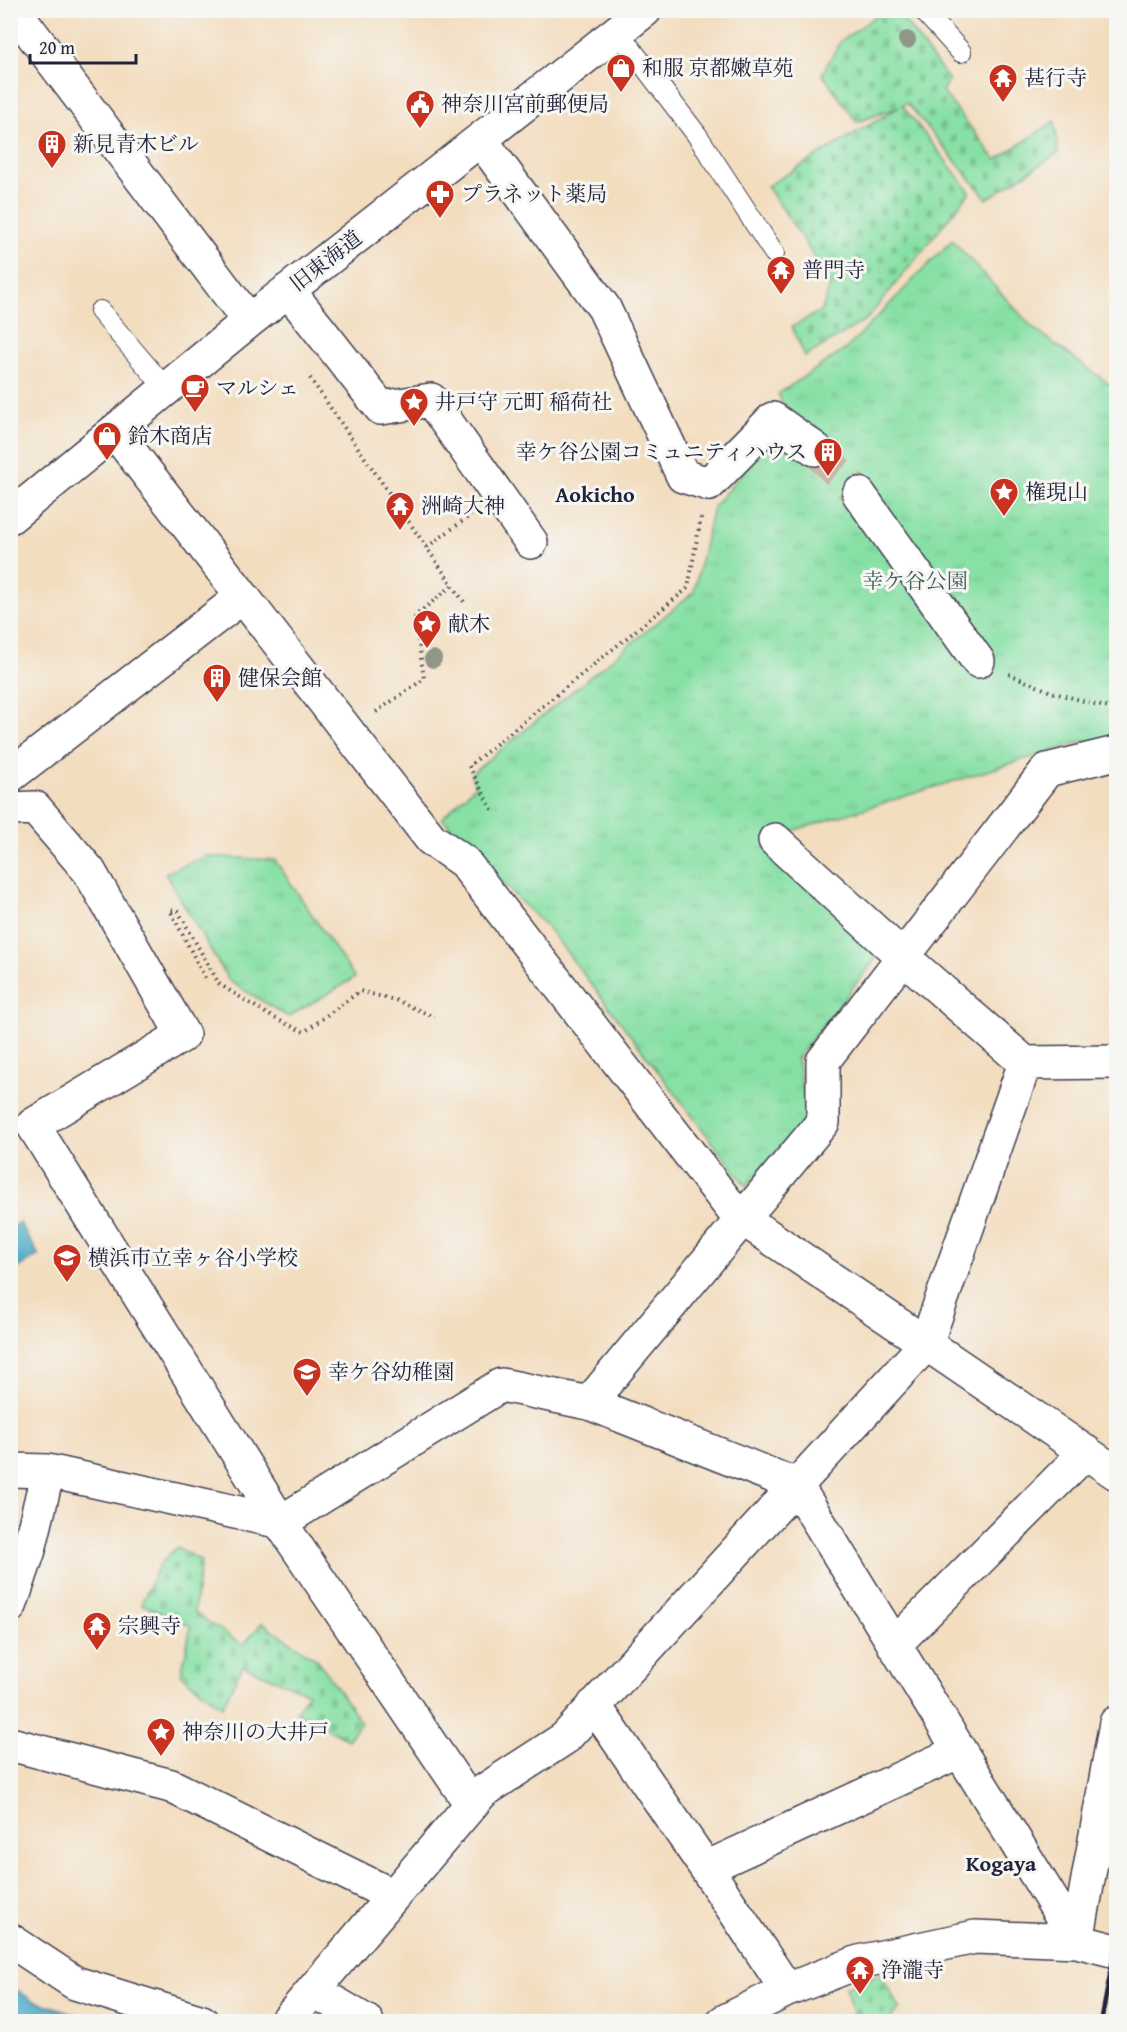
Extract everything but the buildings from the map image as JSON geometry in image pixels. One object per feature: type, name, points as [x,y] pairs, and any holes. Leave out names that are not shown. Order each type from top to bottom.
[{"type":"street","points":[[14,10],[249,321]]},
{"type":"street","name":"旧東海道","points":[[10,517],[249,321],[645,10]]},
{"type":"street","points":[[480,140],[604,308],[683,476],[709,484],[773,419],[815,449]]},
{"type":"street","points":[[288,290],[381,408],[431,400],[531,542]]},
{"type":"street","points":[[115,432],[431,839],[464,862],[736,1214],[1116,1473]]},
{"type":"street","points":[[858,494],[978,661]]},
{"type":"street","points":[[10,776],[242,597]]},
{"type":"street","points":[[589,1403],[823,1122],[822,1061],[1047,770],[1116,753]]},
{"type":"street","points":[[10,809],[35,808],[88,871],[183,1035],[33,1125],[281,1522],[471,1804]]},
{"type":"street","points":[[775,840],[903,957],[1025,1063],[1116,1062]]},
{"type":"street","points":[[286,2022],[482,1792],[565,1738],[926,1344],[1025,1063]]},
{"type":"street","points":[[10,1470],[48,1471],[281,1522],[501,1385],[589,1403],[796,1485],[1077,1941]]},
{"type":"street","points":[[894,1645],[1086,1452]]},
{"type":"street","points":[[10,1606],[29,1550],[48,1471]]},
{"type":"street","points":[[594,1705],[787,1989]]},
{"type":"street","points":[[1077,1941],[1116,1723]]},
{"type":"street","points":[[10,1744],[171,1786],[393,1896]]},
{"type":"street","points":[[706,1868],[960,1751]]},
{"type":"street","points":[[723,2022],[787,1989],[859,1962],[975,1937],[1077,1941],[1116,1951]]},
{"type":"street","points":[[10,1940],[75,1983],[202,2022]]},
{"type":"street","points":[[313,1990],[367,2022]]},
{"type":"lane","points":[[923,10],[961,52]]},
{"type":"lane","points":[[618,32],[697,135],[774,253]]},
{"type":"lane","points":[[100,311],[166,389]]},
{"type":"path","points":[[339,420],[464,602]]},
{"type":"path","points":[[492,810],[469,766],[688,588],[707,483]]},
{"type":"path","points":[[427,547],[498,495]]},
{"type":"path","points":[[348,732],[424,679],[415,616],[453,585]]},
{"type":"path","points":[[978,661],[1051,693],[1116,710]]},
{"type":"path","points":[[205,978],[170,910],[178,911],[219,984],[273,1017],[304,1032],[360,991],[398,1001],[434,1017]]},
{"type":"green space","points":[[883,11],[897,11],[949,80],[942,91],[996,160],[1055,121],[1058,153],[987,199],[907,103],[902,105],[970,192],[867,319],[805,357],[792,327],[822,310],[830,286],[808,247],[767,186],[899,107],[857,122],[822,74],[841,41]]},
{"type":"green space","name":"幸ケ谷公園","points":[[952,240],[1033,328],[1116,389],[1116,742],[1084,741],[766,839],[882,951],[797,1058],[807,1116],[746,1186],[548,928],[442,818],[475,786],[471,774],[694,592],[713,507],[789,418],[778,394],[846,349]]},
{"type":"green space","points":[[206,856],[275,860],[355,978],[288,1017],[229,981],[165,873]]},
{"type":"green space","points":[[177,1547],[201,1561],[194,1612],[243,1645],[262,1623],[318,1660],[361,1723],[348,1740],[296,1712],[308,1693],[243,1666],[222,1706],[181,1675],[191,1626],[141,1604],[159,1565]]},
{"type":"green space","points":[[880,1974],[900,2008],[888,2021],[856,2021],[845,1987]]},
{"type":"water","points":[[19,1222],[39,1255],[11,1273],[11,1228]]},
{"type":"water","points":[[10,1985],[32,2000],[98,2021],[11,2021]]},
{"type":"tunnel","points":[[815,449],[859,494]]},
{"type":"railway","points":[[1101,2022],[1116,1944]]},
{"type":"place","name":"和服 京都嫩草苑","points":[[621,94]]},
{"type":"place","name":"甚行寺","points":[[1003,104]]},
{"type":"place","name":"神奈川宮前郵便局","points":[[420,130]]},
{"type":"place","name":"新見青木ビル","points":[[52,170]]},
{"type":"place","name":"プラネット薬局","points":[[440,220]]},
{"type":"place","name":"普門寺","points":[[781,296]]},
{"type":"place","name":"マルシェ","points":[[195,414]]},
{"type":"place","name":"井戸守 元町 稲荷社","points":[[414,428]]},
{"type":"place","name":"鈴木商店","points":[[107,462]]},
{"type":"place","name":"幸ケ谷公園コミュニティハウス","points":[[828,478]]},
{"type":"place","name":"権現山","points":[[1004,518]]},
{"type":"place","name":"洲崎大神","points":[[400,532]]},
{"type":"place","name":"献木","points":[[427,650]]},
{"type":"place","name":"健保会館","points":[[217,704]]},
{"type":"place","name":"横浜市立幸ヶ谷小学校","points":[[67,1284]]},
{"type":"place","name":"幸ケ谷幼稚園","points":[[307,1398]]},
{"type":"place","name":"宗興寺","points":[[97,1652]]},
{"type":"place","name":"神奈川の大井戸","points":[[161,1758]]},
{"type":"place","name":"浄瀧寺","points":[[860,1996]]},
{"type":"district","name":"Aokicho","points":[[595,494]]},
{"type":"district","name":"Kogaya","points":[[1001,1863]]}]
